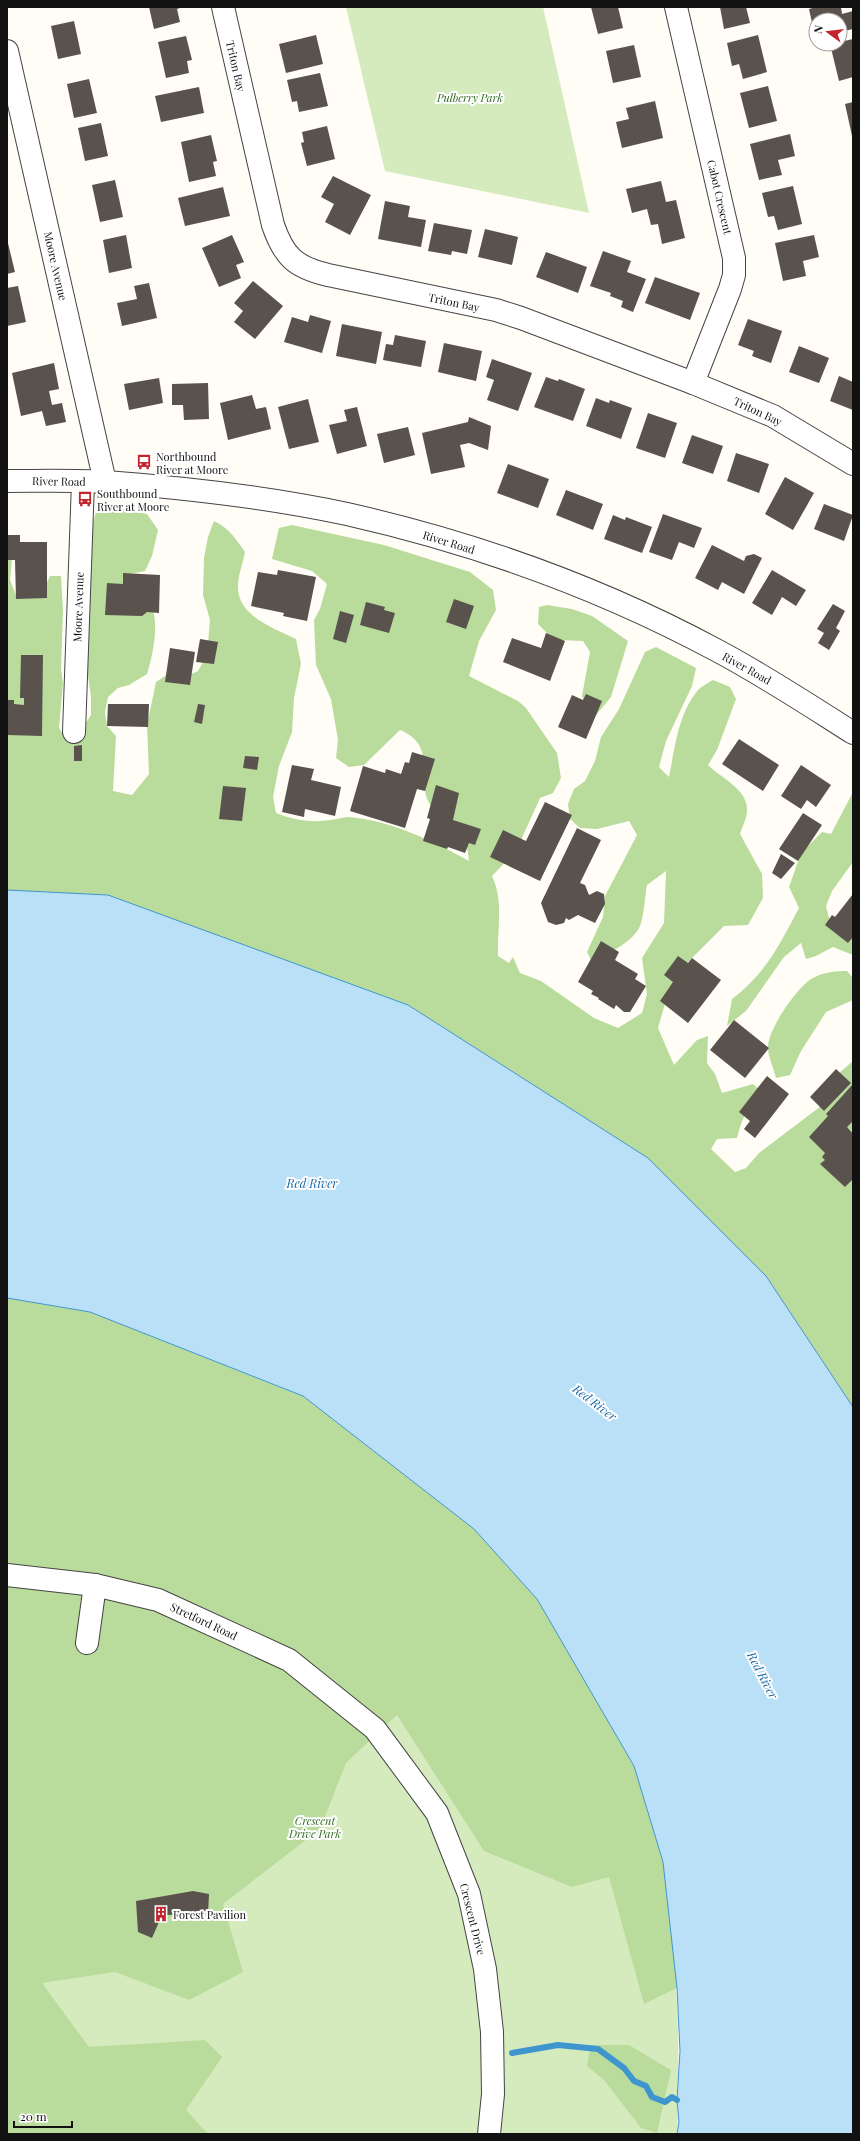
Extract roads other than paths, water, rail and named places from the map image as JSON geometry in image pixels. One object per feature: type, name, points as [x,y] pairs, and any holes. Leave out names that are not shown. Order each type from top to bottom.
[{"type":"street","name":"Triton Bay","points":[[223,7],[273,225],[280,245],[294,262],[310,271],[496,310],[693,383],[773,416],[853,464]]},
{"type":"street","name":"Cabot Crescent","points":[[676,7],[734,258],[734,274],[730,290],[693,383]]},
{"type":"street","name":"Moore Avenue","points":[[7,51],[105,482]]},
{"type":"street","name":"River Road","points":[[7,481],[105,482],[208,492],[346,514],[407,529],[526,566],[623,605],[716,650],[774,682],[853,733]]},
{"type":"street","name":"Moore Avenue","points":[[74,732],[83,482]]},
{"type":"street","name":"Stretford Road","points":[[7,1575],[94,1585],[158,1600],[289,1660],[375,1728]]},
{"type":"street","points":[[87,1643],[94,1585]]},
{"type":"street","name":"Crescent Drive","points":[[375,1728],[438,1814],[469,1894],[485,1969],[492,2032],[493,2094],[489,2134]]},
{"type":"water","name":"Red River","points":[[7,890],[108,895],[408,1005],[648,1158],[766,1276],[853,1407],[853,2134],[677,2134],[679,2122],[677,2100],[680,2051],[677,1988],[663,1862],[634,1766],[537,1599],[474,1529],[303,1396],[90,1312],[7,1298]]},
{"type":"waterway","points":[[512,2053],[558,2045],[598,2049],[624,2068],[634,2081],[646,2086],[652,2097],[665,2102],[672,2097],[677,2100]]},
{"type":"place","name":"Northbound River at Moore","points":[[144,462]]},
{"type":"place","name":"Southbound River at Moore","points":[[85,499]]},
{"type":"place","name":"Forest Pavilion","points":[[161,1914]]},
{"type":"park label","name":"Pulberry Park","points":[[470,97]]},
{"type":"park label","name":"Crescent Drive Park","points":[[315,1826]]}]
